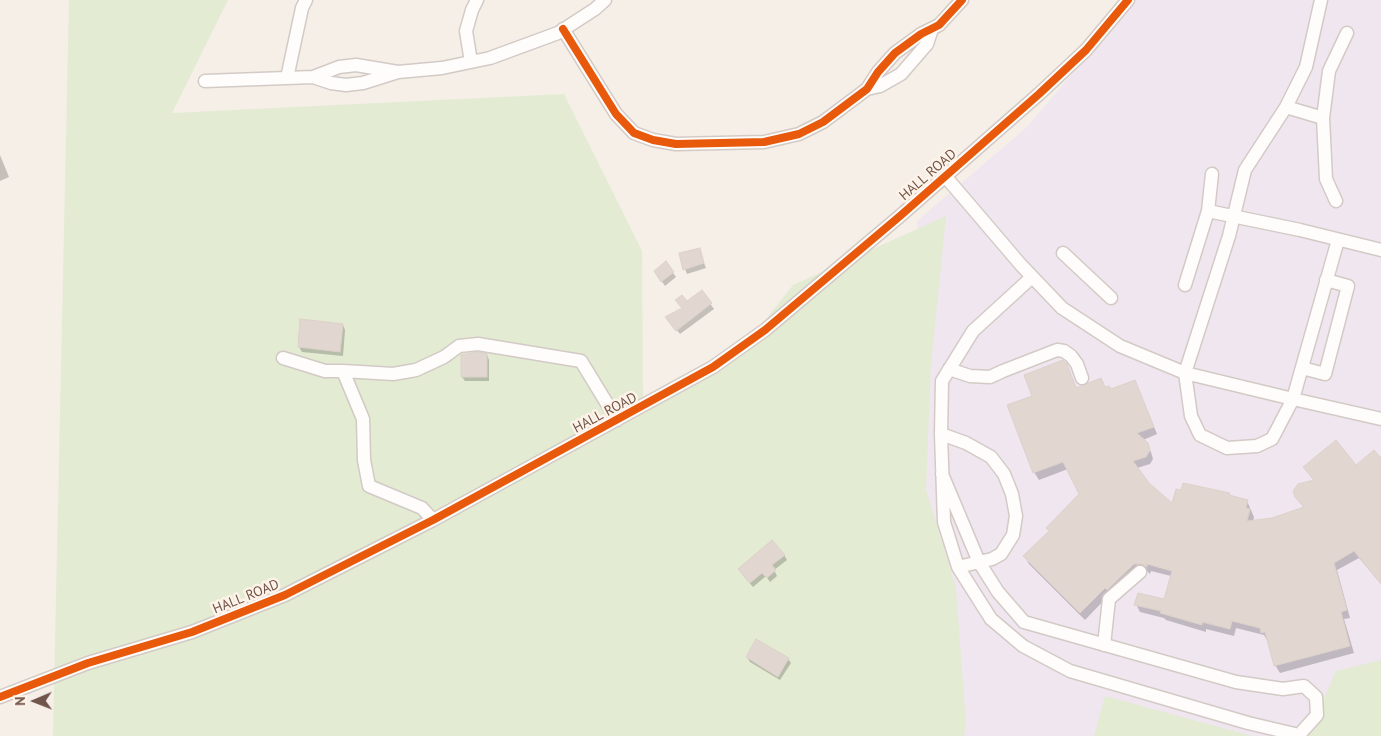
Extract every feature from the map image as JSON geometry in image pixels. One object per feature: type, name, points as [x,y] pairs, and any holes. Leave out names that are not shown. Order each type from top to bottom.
[{"type":"street","points":[[287,78],[302,8],[306,0]]},
{"type":"street","points":[[471,62],[466,31],[477,0]]},
{"type":"street","points":[[313,77],[331,83],[346,85],[363,83],[398,72],[442,68],[490,58],[563,29],[595,9],[605,0]]},
{"type":"street","points":[[866,88],[880,86],[901,74],[927,44],[936,27],[962,0]]},
{"type":"street","name":"HALL ROAD","points":[[0,697],[88,663],[192,632],[285,596],[433,520],[713,367],[765,330],[1039,94],[1086,50],[1128,0]]},
{"type":"street","points":[[1322,0],[1306,67],[1286,107],[1245,170],[1234,217],[1185,373],[1191,416],[1200,435],[1227,448],[1257,446],[1272,439],[1293,399],[1338,240]]},
{"type":"street","points":[[563,29],[616,114],[634,133],[653,140],[676,144],[764,142],[799,134],[824,122],[866,88],[895,53],[921,34],[936,27]]},
{"type":"street","points":[[1336,201],[1326,179],[1322,118],[1329,71],[1347,33]]},
{"type":"street","points":[[205,81],[313,77],[339,67],[356,65],[398,72]]},
{"type":"street","points":[[1286,107],[1322,118]]},
{"type":"street","points":[[1185,285],[1208,211],[1212,174]]},
{"type":"street","points":[[945,176],[1032,277],[1062,308],[1120,346],[1185,373],[1381,419]]},
{"type":"street","points":[[1208,211],[1300,230],[1381,250]]},
{"type":"street","points":[[1063,253],[1111,298]]},
{"type":"street","points":[[942,474],[979,562],[1004,599],[1024,622],[1236,682],[1283,689],[1304,686],[1316,697],[1318,715],[1299,735],[1070,671],[1023,646],[991,619],[958,567],[944,522],[942,474],[941,434],[942,381],[973,331],[1032,277]]},
{"type":"street","points":[[1302,368],[1325,374],[1348,286],[1326,280]]},
{"type":"street","points":[[282,358],[325,371],[393,374],[416,370],[444,357],[459,346],[478,344],[581,361],[617,420]]},
{"type":"street","points":[[949,369],[970,376],[990,377],[1057,350],[1064,351],[1071,356],[1077,364],[1082,378]]},
{"type":"street","points":[[344,372],[363,419],[364,460],[369,486],[422,508],[433,520]]},
{"type":"street","points":[[941,434],[966,443],[991,457],[1004,474],[1012,494],[1016,516],[1013,535],[1001,554],[992,559],[958,567]]},
{"type":"street","points":[[1104,645],[1108,599],[1140,572]]},
{"type":"street","points":[[988,614],[1004,599]]},
{"type":"shaded area","points":[[1135,0],[1381,0],[1381,736],[923,736],[917,221],[1027,127]]},
{"type":"green space","points":[[69,0],[228,0],[172,113],[564,94],[642,251],[643,409],[731,363],[793,285],[946,216],[931,364],[926,490],[956,588],[966,724],[964,736],[53,736]]},
{"type":"green space","points":[[1381,660],[1381,736],[1307,736],[1336,671]]},
{"type":"green space","points":[[1105,696],[1252,736],[1094,736]]},
{"type":"building","points":[[700,248],[704,263],[683,270],[679,253]]},
{"type":"building","points":[[666,261],[674,272],[661,282],[654,271]]},
{"type":"building","points":[[702,290],[712,303],[676,331],[665,317],[682,308],[675,300],[682,295],[687,301]]},
{"type":"building","points":[[300,319],[343,324],[340,352],[298,347]]},
{"type":"building","points":[[478,352],[487,354],[487,377],[461,377],[461,355]]},
{"type":"building","points":[[1063,360],[1067,364],[1076,388],[1101,378],[1105,387],[1109,386],[1111,389],[1135,380],[1154,427],[1137,433],[1148,443],[1150,450],[1146,457],[1133,461],[1149,483],[1172,503],[1176,489],[1181,490],[1183,483],[1230,493],[1229,495],[1248,500],[1246,508],[1250,509],[1247,521],[1272,518],[1304,507],[1295,497],[1293,491],[1298,484],[1314,480],[1303,467],[1336,440],[1356,465],[1374,450],[1381,458],[1381,584],[1354,551],[1334,563],[1347,610],[1341,612],[1350,646],[1274,666],[1265,632],[1261,633],[1260,628],[1232,621],[1230,629],[1202,622],[1202,625],[1160,613],[1161,611],[1134,605],[1138,593],[1164,599],[1172,571],[1147,564],[1147,567],[1142,564],[1134,564],[1107,590],[1105,588],[1080,613],[1023,556],[1049,531],[1046,528],[1079,494],[1063,462],[1033,473],[1007,405],[1032,396],[1024,375]]},
{"type":"building","points":[[772,540],[785,555],[772,565],[776,570],[767,578],[762,573],[750,583],[738,569]]},
{"type":"building","points":[[756,639],[789,658],[778,677],[746,657]]},
{"type":"cycle path","points":[[563,29],[616,114],[634,133],[653,140],[676,144],[764,142],[799,134],[823,122],[867,89],[878,72],[895,53],[921,34],[939,25],[962,0]]},
{"type":"cycle path","points":[[0,697],[88,663],[192,632],[285,595],[433,520],[713,367],[765,330],[900,216],[1039,94],[1086,50],[1128,0]]}]
